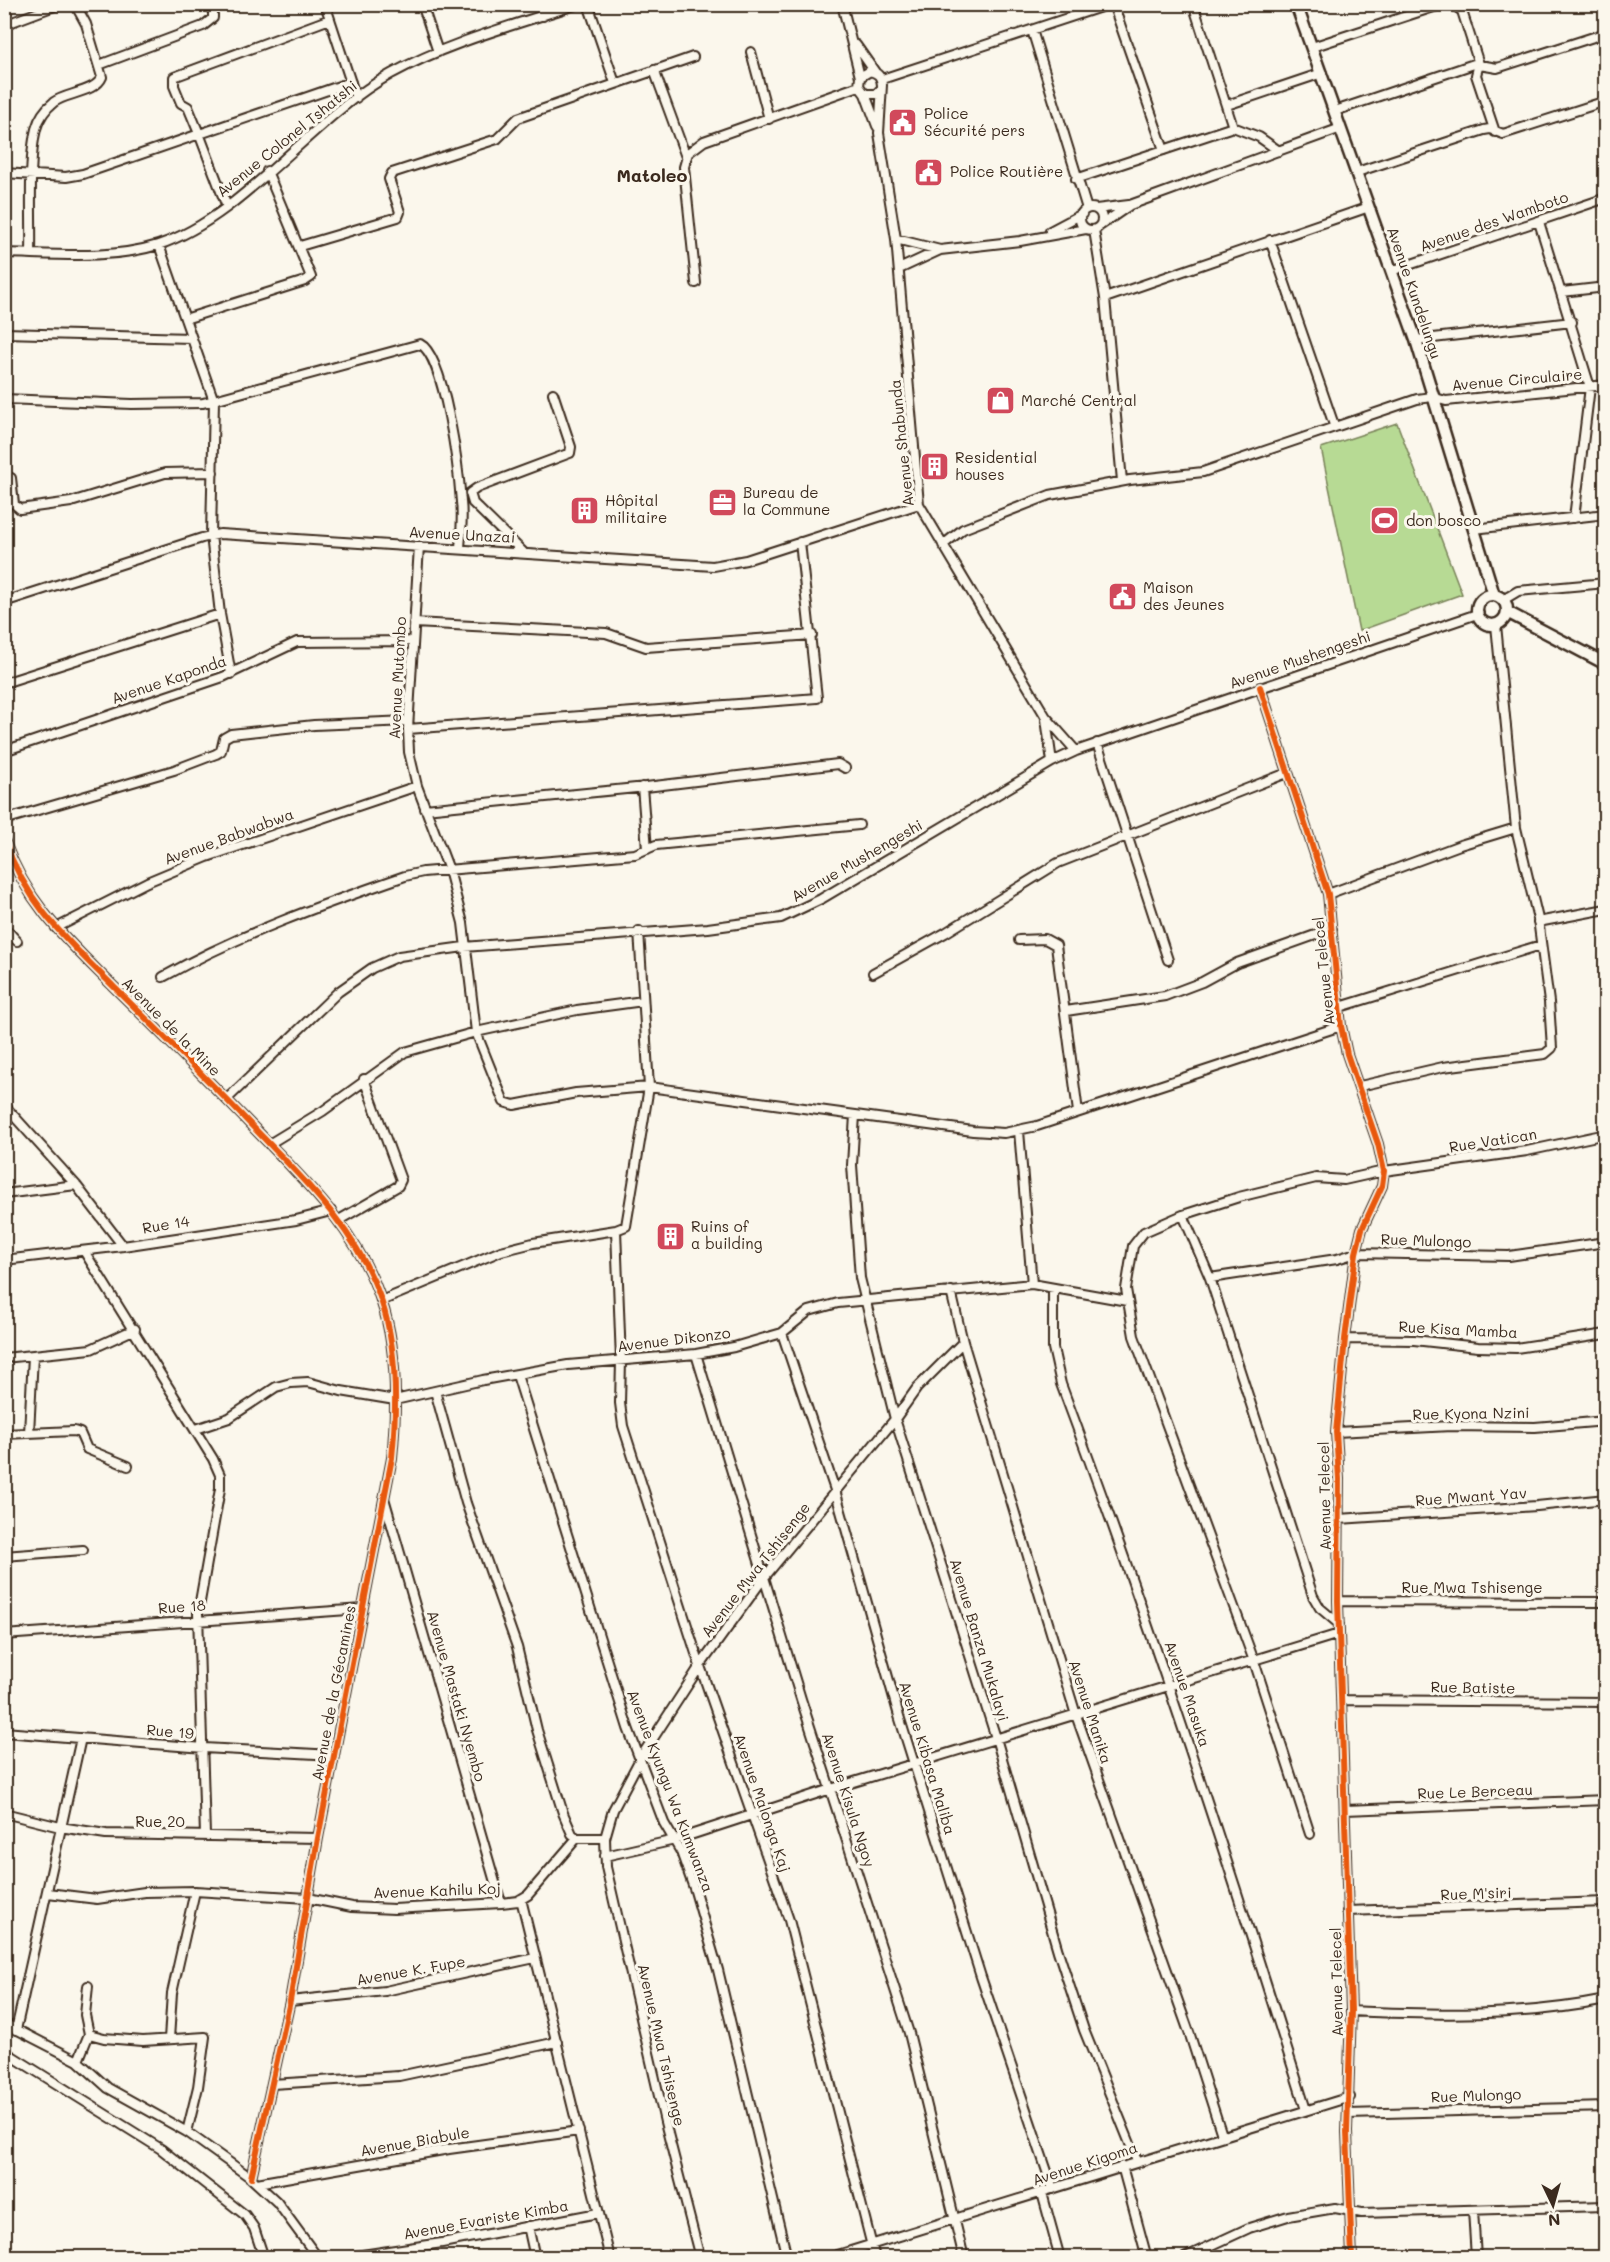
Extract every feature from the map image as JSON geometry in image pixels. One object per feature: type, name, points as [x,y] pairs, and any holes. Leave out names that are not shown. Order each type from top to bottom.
[{"type":"street","points":[[4,25],[60,4]]},
{"type":"street","points":[[31,254],[35,135],[42,115],[57,100],[100,82],[102,77],[82,14],[75,4]]},
{"type":"street","points":[[99,65],[208,23],[213,18],[213,4]]},
{"type":"street","points":[[325,4],[356,98]]},
{"type":"street","points":[[422,4],[438,52]]},
{"type":"street","points":[[539,4],[543,16]]},
{"type":"street","name":"Avenue Colonel Tshatshi","points":[[4,253],[121,254],[159,245],[191,230],[227,207],[356,98],[390,74],[438,52],[578,4]]},
{"type":"street","points":[[588,4],[615,83]]},
{"type":"street","points":[[853,4],[842,6],[853,41],[860,81],[879,133]]},
{"type":"street","points":[[882,79],[1111,4],[1164,150]]},
{"type":"street","points":[[1193,4],[1233,127]]},
{"type":"street","name":"Avenue Kundelungu","points":[[1296,4],[1416,340],[1474,529],[1499,597]]},
{"type":"street","points":[[1312,47],[1443,4]]},
{"type":"street","points":[[1473,4],[1455,6],[1479,63],[1476,75],[1495,132]]},
{"type":"street","points":[[227,207],[188,107],[181,103],[176,91],[173,80],[175,75],[330,19]]},
{"type":"street","points":[[1032,30],[1076,179],[1088,210],[1102,215],[1094,228],[1105,298],[1122,481]]},
{"type":"street","points":[[1335,111],[1479,63],[1497,68],[1605,33]]},
{"type":"street","points":[[853,41],[882,79]]},
{"type":"street","points":[[751,52],[770,119]]},
{"type":"street","points":[[300,246],[399,215],[389,179],[392,173],[497,139],[518,118],[693,57]]},
{"type":"street","points":[[654,70],[686,157],[684,167],[696,283]]},
{"type":"street","points":[[686,157],[704,141],[770,119],[860,81],[870,71],[875,72]]},
{"type":"street","points":[[1227,105],[1322,73]]},
{"type":"street","points":[[879,133],[882,79]]},
{"type":"street","points":[[4,173],[66,177],[83,174],[200,136],[351,82]]},
{"type":"street","points":[[865,94],[876,94],[880,90]]},
{"type":"street","points":[[1357,171],[1484,130],[1504,134],[1605,101]]},
{"type":"street","points":[[1076,179],[1233,127],[1259,137],[1280,151]]},
{"type":"street","points":[[899,269],[940,250],[1020,241],[1043,235],[1094,228],[1130,205],[1341,128]]},
{"type":"street","name":"Avenue Shabunda","points":[[879,133],[896,239],[920,504],[1046,717]]},
{"type":"street","points":[[184,319],[308,280],[312,275],[267,171]]},
{"type":"street","name":"Avenue des Wamboto","points":[[1391,271],[1605,198]]},
{"type":"street","points":[[1043,235],[1088,210],[1130,205]]},
{"type":"street","points":[[1105,298],[1370,207]]},
{"type":"street","points":[[1088,210],[1081,222],[1094,228]]},
{"type":"street","points":[[1539,222],[1572,322],[1590,387],[1574,518]]},
{"type":"street","points":[[896,239],[940,250]]},
{"type":"street","points":[[1270,240],[1334,425]]},
{"type":"street","points":[[159,245],[214,401],[211,535],[220,614],[231,674]]},
{"type":"street","points":[[1562,292],[1605,287]]},
{"type":"street","points":[[1416,340],[1572,322]]},
{"type":"street","points":[[4,333],[191,338]]},
{"type":"street","points":[[4,399],[193,404],[214,401],[415,344],[423,345],[435,360],[444,392],[462,503],[460,548]]},
{"type":"street","name":"Avenue Circulaire","points":[[944,545],[963,529],[1050,495],[1122,481],[1203,472],[1334,425],[1417,399],[1432,397],[1446,401],[1605,385]]},
{"type":"street","points":[[523,552],[473,503],[470,493],[477,488],[570,453],[572,449],[553,393]]},
{"type":"street","points":[[4,475],[11,478],[14,504],[20,509],[71,502],[165,473],[213,472]]},
{"type":"street","name":"Avenue Unazai","points":[[4,602],[211,535],[460,548],[713,566],[736,563],[920,504]]},
{"type":"street","points":[[1474,529],[1605,514]]},
{"type":"street","points":[[4,820],[216,754],[221,751],[224,738],[231,734],[314,725],[408,725],[817,698],[812,635],[800,543]]},
{"type":"street","name":"Avenue Mutombo","points":[[419,546],[408,725],[409,752],[417,786],[449,870],[463,923],[464,947],[476,1032],[502,1098],[508,1104],[576,1093],[650,1088]]},
{"type":"street","points":[[1507,612],[1503,620],[1496,625],[1484,623],[1477,614],[1478,602],[1488,595],[1499,597],[1518,591],[1605,583]]},
{"type":"street","points":[[1499,597],[1507,612],[1605,664]]},
{"type":"street","points":[[4,683],[220,614]]},
{"type":"street","name":"Avenue Mushengeshi","points":[[226,1099],[303,1023],[362,974],[399,956],[464,947],[639,931],[708,928],[781,918],[830,893],[1052,762],[1076,751],[1477,614]]},
{"type":"street","points":[[414,623],[606,633],[646,647],[812,635]]},
{"type":"street","points":[[1360,1086],[1443,1067],[1551,1051],[1552,1028],[1538,922],[1516,828],[1496,625]]},
{"type":"street","name":"Avenue Kaponda","points":[[4,751],[231,674],[303,641],[413,641]]},
{"type":"street","name":"Avenue Telecel","points":[[1260,687],[1328,894],[1341,1026],[1384,1171],[1382,1186],[1362,1229],[1356,1253],[1336,1432],[1339,1519],[1338,1602],[1351,2011],[1348,2114],[1352,2258]]},
{"type":"street","points":[[1046,717],[1076,751]]},
{"type":"street","points":[[1046,717],[1052,762]]},
{"type":"street","points":[[1097,743],[1129,834],[1140,878],[1168,960]]},
{"type":"street","points":[[425,809],[838,764],[845,768]]},
{"type":"street","points":[[873,973],[945,933],[1058,863],[1287,773]]},
{"type":"street","name":"Avenue Babwabwa","points":[[56,928],[147,882],[207,857],[417,786]]},
{"type":"street","points":[[642,787],[648,849]]},
{"type":"street","points":[[163,977],[246,934],[286,917],[405,876],[635,854],[656,845],[859,825]]},
{"type":"street","points":[[1328,894],[1460,845],[1516,828]]},
{"type":"street","name":"Avenue de la Mine","points":[[4,840],[26,889],[56,928],[226,1099],[339,1220]]},
{"type":"street","points":[[1538,922],[1605,909]]},
{"type":"street","points":[[4,927],[17,941]]},
{"type":"street","points":[[1066,1011],[1164,996],[1202,982],[1236,963],[1332,929]]},
{"type":"street","points":[[381,1301],[501,1251],[533,1243],[624,1228],[628,1222],[650,1088],[639,931]]},
{"type":"street","points":[[1019,940],[1045,939],[1054,942],[1066,1011],[1078,1112]]},
{"type":"street","points":[[1340,1007],[1541,945]]},
{"type":"street","points":[[269,1144],[322,1111],[405,1052],[476,1032],[577,1010],[643,1001]]},
{"type":"street","points":[[650,1088],[973,1131],[1019,1131],[1341,1026]]},
{"type":"street","points":[[339,1220],[398,1186],[402,1180],[364,1079]]},
{"type":"street","points":[[4,1106],[76,1185],[123,1246]]},
{"type":"street","name":"Avenue Banza Mukalayi","points":[[855,1115],[852,1149],[854,1213],[864,1300],[895,1419],[996,1738],[1061,1962],[1084,2030],[1137,2161]]},
{"type":"street","points":[[1019,1131],[1031,1246],[1032,1284]]},
{"type":"street","name":"Rue Vatican","points":[[1127,1301],[1127,1278],[1134,1242],[1144,1232],[1183,1215],[1239,1197],[1316,1178],[1339,1180],[1384,1171],[1527,1151],[1605,1134]]},
{"type":"street","points":[[4,1194],[76,1185]]},
{"type":"street","name":"Rue 14","points":[[4,1260],[123,1246],[296,1220],[331,1211]]},
{"type":"street","points":[[1183,1215],[1210,1278],[1313,1596],[1320,1608],[1339,1624]]},
{"type":"street","name":"Avenue de la Gécamines","points":[[254,2181],[392,1458],[395,1400],[391,1343],[381,1301],[370,1275],[339,1220]]},
{"type":"street","name":"Avenue Malonga Kaj","points":[[616,1230],[621,1361],[620,1403],[623,1426],[700,1666],[789,1920],[875,2258]]},
{"type":"street","name":"Rue Mulongo","points":[[1210,1278],[1337,1259],[1356,1253],[1509,1256],[1605,1242]]},
{"type":"street","points":[[84,1251],[196,1429],[216,1464],[220,1481],[198,1620],[206,1835]]},
{"type":"street","name":"Avenue Dikonzo","points":[[395,1400],[576,1364],[696,1354],[734,1347],[782,1333],[804,1314],[815,1308],[864,1300],[1032,1284],[1127,1301]]},
{"type":"street","name":"Avenue Masuka","points":[[1053,1288],[1053,1348],[1058,1374],[1171,1688],[1306,2110]]},
{"type":"street","name":"Avenue Manika","points":[[951,1291],[963,1342],[1076,1715],[1190,2035],[1221,2135]]},
{"type":"street","points":[[1127,1301],[1134,1336],[1254,1661],[1310,1834]]},
{"type":"street","points":[[4,1358],[91,1349],[135,1329]]},
{"type":"street","name":"Avenue Kibasa Maliba","points":[[782,1333],[835,1490],[914,1764],[981,1977],[1053,2189]]},
{"type":"street","name":"Rue Kisa Mamba","points":[[1345,1339],[1414,1340],[1478,1347],[1516,1348],[1605,1334]]},
{"type":"street","name":"Avenue Mwa Tshisenge","points":[[699,2258],[662,2111],[605,1856],[605,1838],[613,1810],[641,1757],[700,1666],[764,1579],[895,1419],[925,1378],[963,1342]]},
{"type":"street","name":"Avenue Kisula Ngoy","points":[[696,1354],[764,1579],[909,2033],[964,2258]]},
{"type":"street","points":[[29,1432],[33,1356]]},
{"type":"street","name":"Avenue Kyungu Wa Kumwanza","points":[[517,1374],[618,1696],[667,1830],[675,1840],[695,1891],[718,1970],[787,2258]]},
{"type":"street","points":[[196,1429],[229,1418],[276,1387],[291,1383],[309,1382],[341,1391],[395,1400]]},
{"type":"street","points":[[435,1391],[466,1503],[517,1647],[540,1740],[563,1813],[572,1834],[577,1838],[605,1838]]},
{"type":"street","name":"Rue Kyona Nzini","points":[[1336,1432],[1451,1426],[1535,1427],[1605,1421]]},
{"type":"street","points":[[4,1434],[77,1432],[87,1449],[128,1466]]},
{"type":"street","name":"Avenue Mastaki Nyembo","points":[[384,1496],[501,1903]]},
{"type":"street","name":"Rue Mwant Yav","points":[[1339,1519],[1537,1506],[1605,1499]]},
{"type":"street","points":[[4,1556],[83,1550]]},
{"type":"street","name":"Rue Mwa Tshisenge","points":[[1338,1602],[1605,1602]]},
{"type":"street","name":"Rue 18","points":[[4,1635],[362,1609]]},
{"type":"street","points":[[605,1856],[675,1840],[831,1789],[996,1738],[1171,1688],[1339,1634]]},
{"type":"street","name":"Rue Batiste","points":[[1341,1700],[1605,1702]]},
{"type":"street","name":"Rue 19","points":[[4,1731],[204,1748],[334,1755]]},
{"type":"street","points":[[16,2030],[81,1738]]},
{"type":"street","name":"Rue Le Berceau","points":[[1345,1810],[1605,1800]]},
{"type":"street","name":"Rue 20","points":[[4,1813],[60,1827],[116,1835],[318,1838]]},
{"type":"street","name":"Avenue Kahilu Koj","points":[[48,1893],[97,1899],[145,1892],[195,1891],[308,1898],[352,1907],[375,1908],[501,1903],[521,1899],[577,1838]]},
{"type":"street","points":[[169,2039],[172,1993],[195,1891]]},
{"type":"street","points":[[521,1899],[610,2258]]},
{"type":"street","name":"Rue M'siri","points":[[1347,1911],[1605,1902]]},
{"type":"street","name":"Avenue K. Fupe","points":[[290,2001],[385,1992],[535,1958]]},
{"type":"street","points":[[78,2061],[89,2034],[85,2015],[88,1986]]},
{"type":"street","points":[[1351,2011],[1502,2014],[1542,2011],[1605,2000]]},
{"type":"street","points":[[4,2023],[78,2061],[114,2092],[187,2132],[254,2181],[277,2202],[318,2258]]},
{"type":"street","points":[[89,2034],[120,2040],[199,2036],[206,2039],[187,2132]]},
{"type":"street","points":[[272,2085],[399,2076],[557,2042]]},
{"type":"street","points":[[4,2051],[161,2149],[226,2200],[252,2223],[264,2258]]},
{"type":"street","name":"Avenue Kigoma","points":[[828,2258],[1350,2097]]},
{"type":"street","name":"Rue Mulongo","points":[[1348,2114],[1605,2107]]},
{"type":"street","name":"Avenue Biabule","points":[[254,2181],[449,2149],[579,2131]]},
{"type":"street","points":[[1122,2166],[1148,2258]]},
{"type":"street","points":[[1042,2193],[1060,2258]]},
{"type":"street","points":[[1184,2258],[1267,2222],[1330,2208],[1350,2211],[1605,2206]]},
{"type":"street","points":[[1473,2210],[1476,2258]]},
{"type":"street","name":"Avenue Evariste Kimba","points":[[342,2258],[442,2243],[598,2213]]},
{"type":"street","points":[[528,2226],[535,2258]]},
{"type":"green space","name":"don bosco","points":[[1397,423],[1462,594],[1359,631],[1321,448]]},
{"type":"cycle path","points":[[1260,687],[1328,894],[1341,1026],[1347,1054],[1378,1144],[1384,1171],[1382,1186],[1362,1229],[1356,1253],[1336,1432],[1339,1479],[1338,1601],[1351,2011],[1347,2132],[1352,2258]]},
{"type":"cycle path","points":[[4,840],[25,884],[64,937],[238,1111],[328,1208],[344,1229],[371,1275],[381,1300],[391,1338],[395,1378],[392,1458],[318,1838],[290,2001],[251,2178]]},
{"type":"place","name":"Police Sécurité pers","points":[[903,123]]},
{"type":"place","name":"Police Routière","points":[[929,172]]},
{"type":"place","name":"Marché Central","points":[[1000,401]]},
{"type":"place","name":"Residential houses","points":[[934,467]]},
{"type":"place","name":"Bureau de la Commune","points":[[722,502]]},
{"type":"place","name":"Hôpital militaire","points":[[584,510]]},
{"type":"place","name":"don bosco","points":[[1385,521]]},
{"type":"place","name":"Maison des Jeunes","points":[[1122,597]]},
{"type":"place","name":"Ruins of a building","points":[[670,1236]]},
{"type":"district","name":"Matoleo","points":[[652,176]]}]
